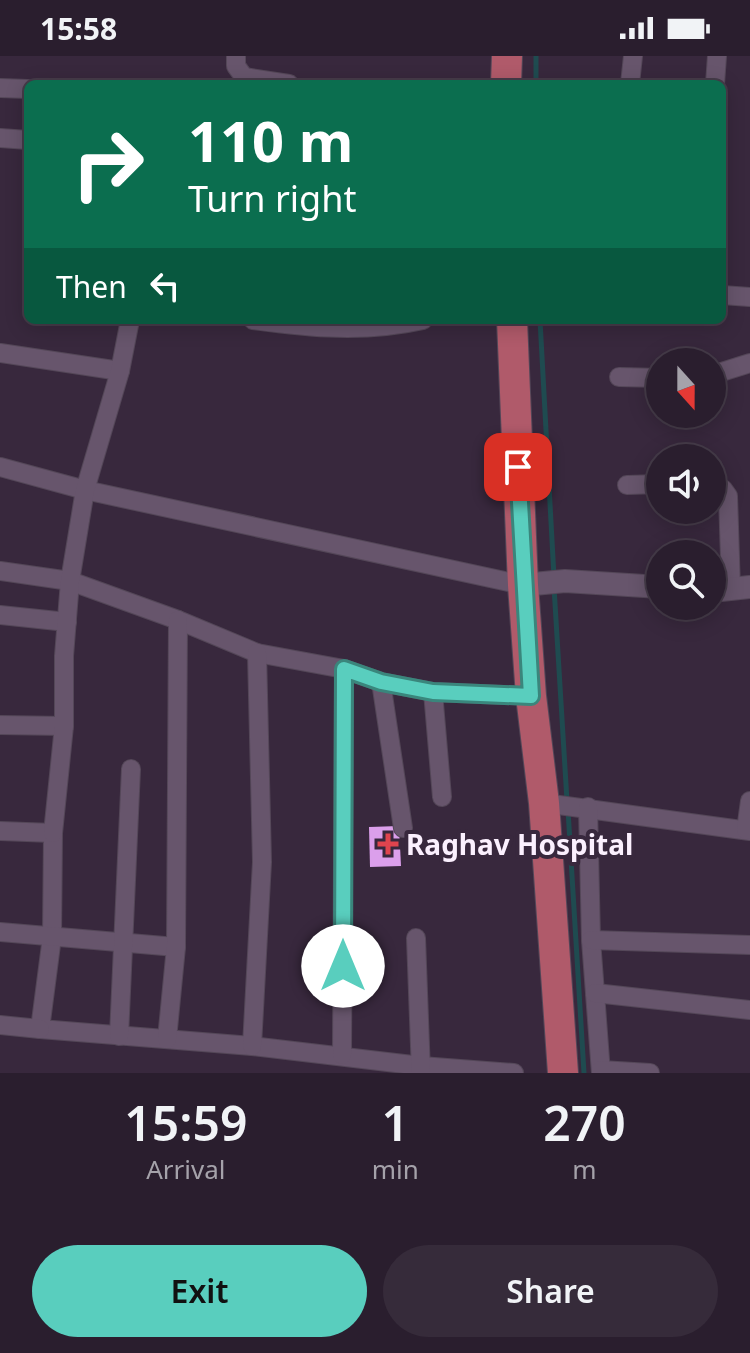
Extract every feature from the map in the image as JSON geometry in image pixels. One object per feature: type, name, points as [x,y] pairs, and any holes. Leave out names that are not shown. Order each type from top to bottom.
[{"type":"highway","points":[[506,80],[507,56]]},
{"type":"highway","points":[[512,324],[529,584],[531,696],[551,803],[563,1073]]},
{"type":"street","points":[[236,56],[236,66],[244,77],[263,80]]},
{"type":"street","points":[[630,80],[633,56]]},
{"type":"street","points":[[715,80],[717,56]]},
{"type":"street","points":[[0,88],[24,89]]},
{"type":"street","points":[[0,138],[24,140]]},
{"type":"street","points":[[726,295],[750,297]]},
{"type":"street","points":[[40,1029],[52,937],[53,833],[64,726],[70,581],[85,490],[120,371],[129,324]]},
{"type":"street","points":[[289,324],[344,330],[406,324]]},
{"type":"street","points":[[0,353],[120,371]]},
{"type":"street","points":[[726,371],[750,363]]},
{"type":"street","points":[[619,377],[646,378]]},
{"type":"street","points":[[0,467],[85,490],[529,584],[565,581],[646,586]]},
{"type":"street","points":[[627,485],[646,484]]},
{"type":"street","points":[[726,493],[731,589]]},
{"type":"street","points":[[0,571],[70,581],[178,620],[257,653],[344,669],[381,682],[433,692],[531,696]]},
{"type":"street","points":[[0,615],[67,622]]},
{"type":"street","points":[[167,1039],[176,947],[178,620]]},
{"type":"street","points":[[252,1046],[262,862],[257,653]]},
{"type":"street","points":[[342,1055],[344,669]]},
{"type":"street","points":[[381,682],[403,828]]},
{"type":"street","points":[[433,692],[442,797]]},
{"type":"street","points":[[0,725],[64,726]]},
{"type":"street","points":[[119,1036],[131,769]]},
{"type":"street","points":[[551,803],[748,830],[750,801]]},
{"type":"street","points":[[584,807],[601,1072],[650,1073]]},
{"type":"street","points":[[0,831],[53,833]]},
{"type":"street","points":[[0,932],[176,947]]},
{"type":"street","points":[[416,938],[421,1069]]},
{"type":"street","points":[[591,940],[750,945]]},
{"type":"street","points":[[595,993],[750,1010]]},
{"type":"street","points":[[0,1025],[342,1055],[421,1069],[514,1073]]},
{"type":"building","points":[[399,826],[401,866],[370,867],[369,827]]},
{"type":"waterway","points":[[536,56],[536,80]]},
{"type":"waterway","points":[[540,324],[554,577]]},
{"type":"waterway","points":[[554,587],[567,801]]},
{"type":"waterway","points":[[568,810],[584,1073]]},
{"type":"place","name":"Raghav Hospital","points":[[388,844]]},
{"type":"route","points":[[343,966],[344,669],[381,682],[433,692],[531,696],[518,467]]}]
